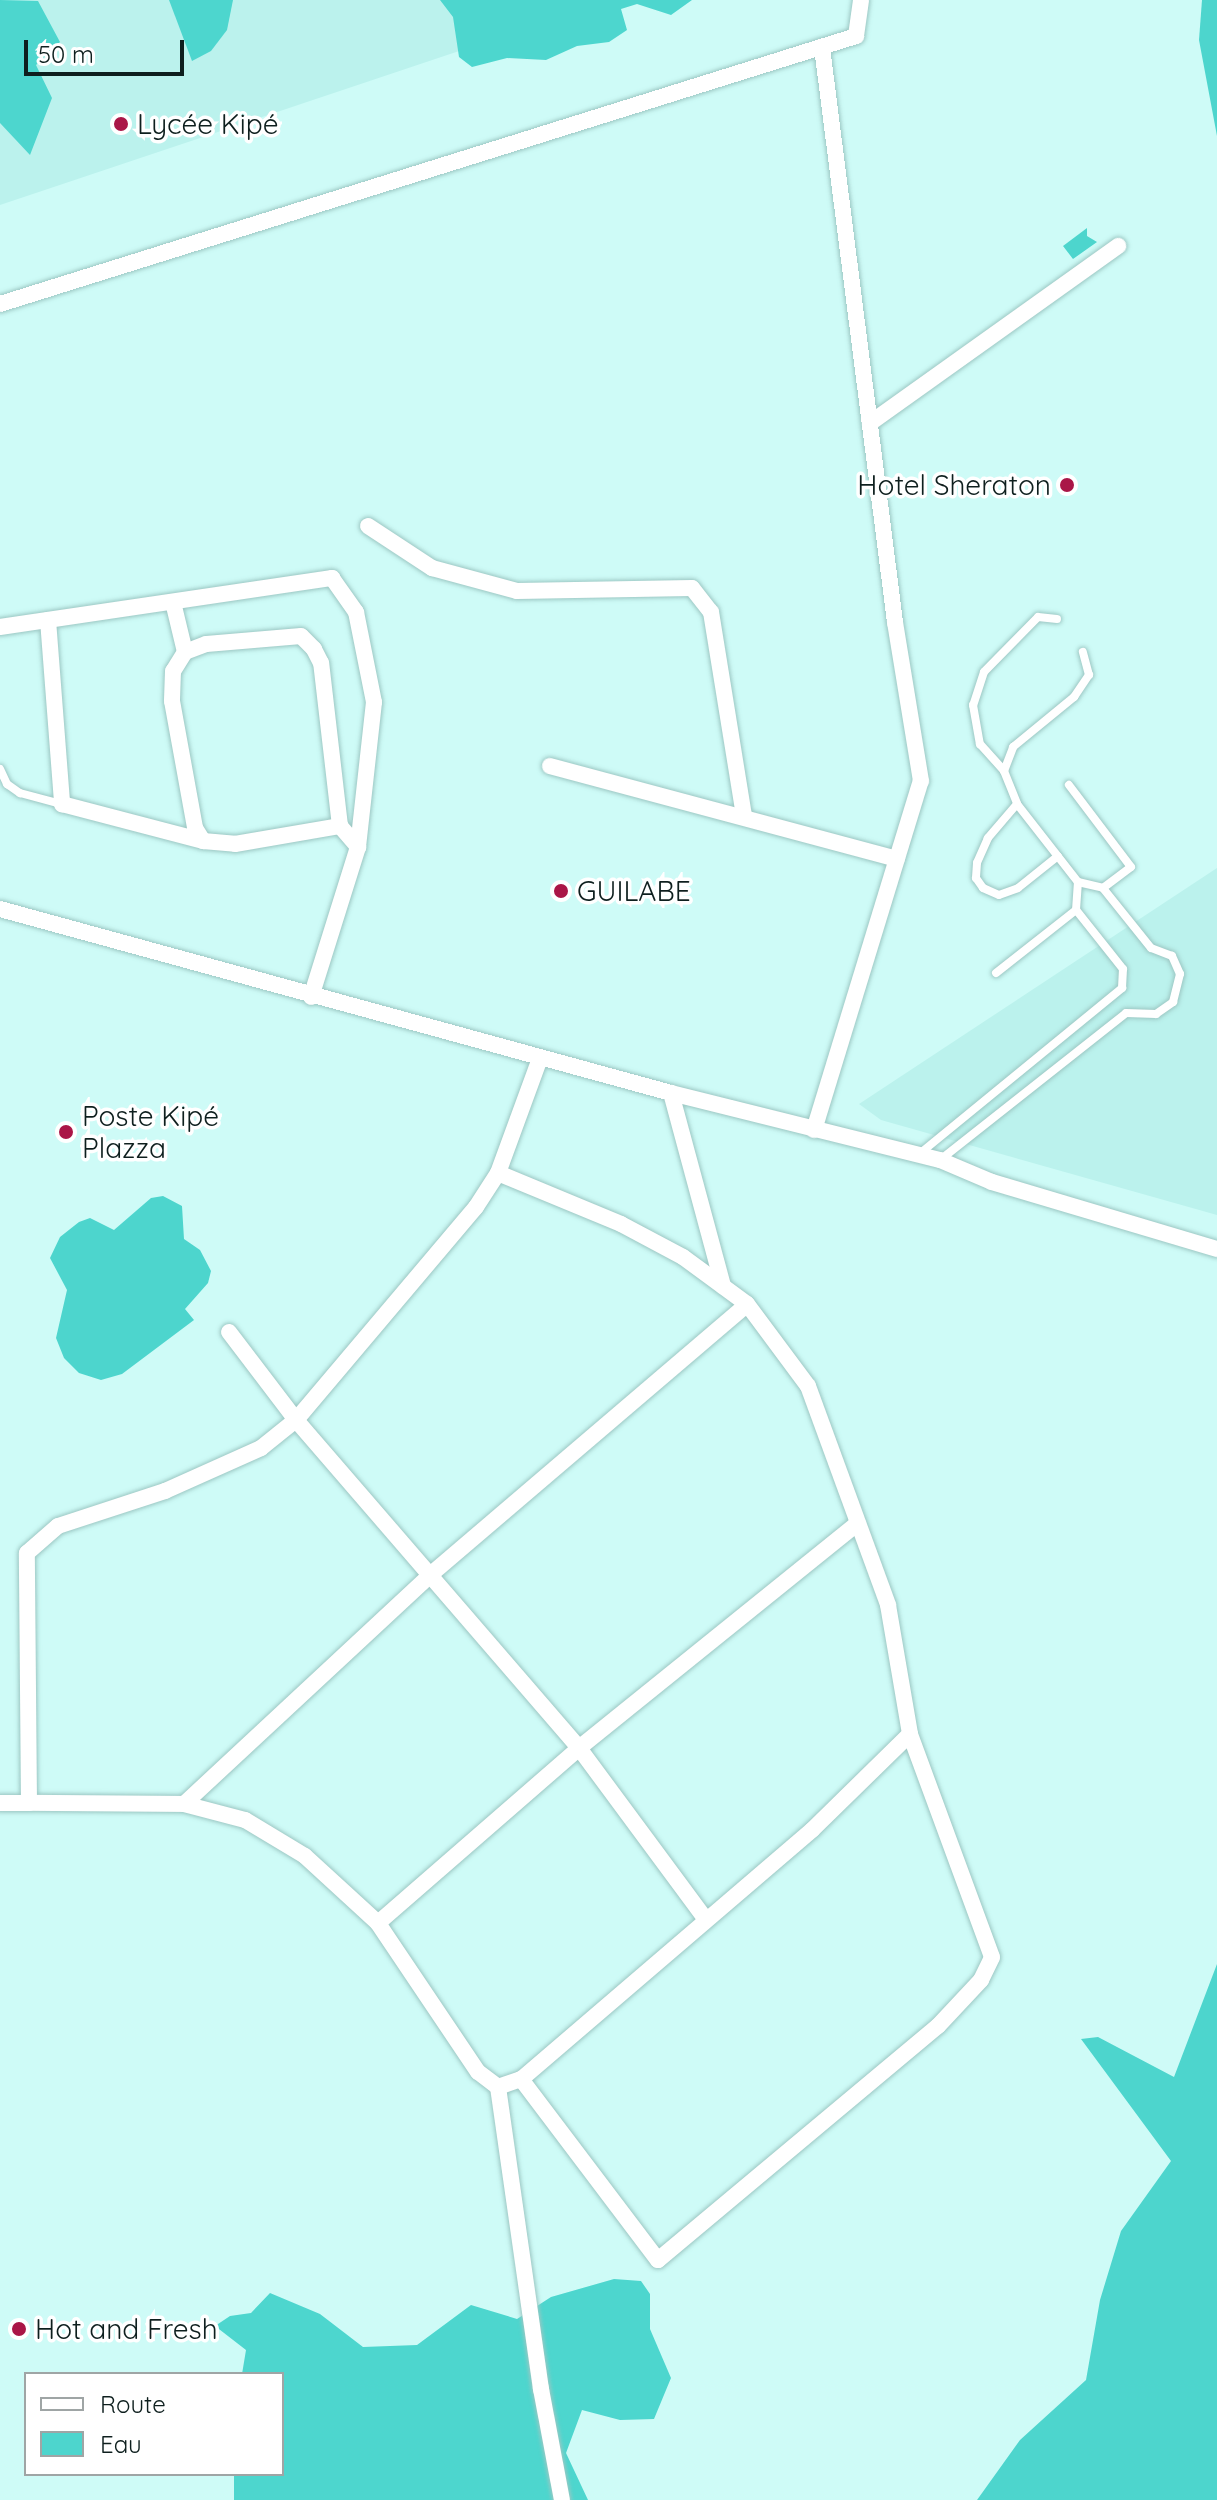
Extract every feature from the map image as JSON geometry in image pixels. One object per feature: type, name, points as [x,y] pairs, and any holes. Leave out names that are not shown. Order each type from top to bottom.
[{"type":"street","points":[[0,304],[856,36],[861,0]]},
{"type":"street","points":[[814,1130],[921,781],[870,423],[822,47]]},
{"type":"street","points":[[870,423],[1118,246]]},
{"type":"street","points":[[368,526],[432,568],[517,591],[692,588],[711,612],[744,815]]},
{"type":"street","points":[[0,627],[332,578],[356,612],[374,702],[358,847],[311,997]]},
{"type":"street","points":[[173,602],[185,652]]},
{"type":"street","points":[[48,620],[62,804],[203,841],[235,844],[340,826]]},
{"type":"street","points":[[203,841],[195,828],[172,701],[173,671],[185,652],[206,644],[301,636],[314,649],[321,663],[340,826],[358,847]]},
{"type":"street","points":[[550,766],[744,815],[897,859]]},
{"type":"street","points":[[0,909],[311,997],[671,1093],[940,1160],[992,1182],[1217,1249]]},
{"type":"street","points":[[29,1803],[27,1553],[34,1541],[58,1526],[165,1491],[261,1448],[296,1420],[476,1207],[498,1173],[540,1058]]},
{"type":"street","points":[[671,1093],[723,1286]]},
{"type":"street","points":[[498,1173],[621,1224],[683,1257],[747,1304],[808,1386],[888,1605],[910,1734],[992,1957],[981,1980],[938,2026],[658,2260],[521,2079]]},
{"type":"street","points":[[184,1804],[429,1576],[747,1304]]},
{"type":"street","points":[[229,1332],[296,1420],[579,1748],[705,1918]]},
{"type":"street","points":[[378,1923],[579,1748],[858,1523]]},
{"type":"street","points":[[498,2087],[521,2079],[705,1918],[812,1830],[910,1734]]},
{"type":"street","points":[[0,1803],[184,1804],[245,1820],[305,1856],[378,1923],[478,2072],[498,2087],[541,2389],[562,2500]]},
{"type":"lane","points":[[940,1160],[1126,1013],[1156,1014],[1173,1002],[1180,974],[1172,956],[1151,948],[1103,888],[1078,882],[1017,804],[1004,771],[980,744],[973,705],[984,672],[1038,617],[1057,619]]},
{"type":"lane","points":[[1004,771],[1013,747],[1074,697],[1089,675],[1083,652]]},
{"type":"lane","points":[[0,769],[7,784],[20,793],[62,804]]},
{"type":"lane","points":[[1069,785],[1131,867],[1103,888]]},
{"type":"lane","points":[[1017,804],[988,838],[977,863],[976,878],[983,888],[999,895],[1018,888],[1058,856]]},
{"type":"lane","points":[[918,1155],[1122,988],[1123,969],[1076,910],[1078,882]]},
{"type":"lane","points":[[996,973],[1076,910]]},
{"type":"shaded area","name":"Lycée Kipé","points":[[0,0],[632,0],[483,43],[0,205]]},
{"type":"shaded area","points":[[0,0],[38,1],[60,42],[36,65],[52,98],[30,155],[0,123]]},
{"type":"shaded area","points":[[169,0],[233,0],[227,30],[211,51],[192,61]]},
{"type":"shaded area","points":[[440,0],[692,0],[671,15],[637,4],[621,9],[627,30],[609,42],[577,46],[546,60],[507,58],[472,67],[459,57],[453,17]]},
{"type":"shaded area","points":[[1217,868],[1217,1215],[881,1120],[859,1104]]},
{"type":"shaded area","points":[[614,2279],[641,2281],[650,2294],[650,2329],[671,2378],[654,2419],[620,2420],[582,2410],[566,2453],[588,2500],[234,2500],[234,2476],[284,2476],[284,2372],[242,2372],[246,2350],[215,2326],[230,2316],[251,2313],[270,2293],[320,2314],[363,2347],[417,2345],[471,2305],[517,2319],[551,2297]]},
{"type":"water","points":[[1202,0],[1217,0],[1217,136],[1199,40]]},
{"type":"water","points":[[1087,228],[1087,236],[1097,242],[1073,259],[1063,246]]},
{"type":"water","points":[[163,1196],[182,1206],[184,1239],[200,1250],[211,1271],[208,1283],[185,1309],[194,1320],[122,1374],[101,1380],[79,1373],[64,1358],[56,1338],[67,1290],[50,1258],[60,1237],[79,1222],[90,1218],[114,1230],[151,1198]]},
{"type":"water","points":[[1217,1964],[1217,2500],[977,2500],[1020,2440],[1086,2380],[1100,2300],[1121,2231],[1171,2161],[1081,2039],[1098,2037],[1174,2077]]},
{"type":"place","name":"Lycée Kipé","points":[[121,124]]},
{"type":"place","name":"Hotel Sheraton","points":[[1067,485]]},
{"type":"place","name":"GUILABE","points":[[561,891]]},
{"type":"place","name":"Poste Kipé Plazza","points":[[66,1132]]},
{"type":"place","name":"Hot and Fresh","points":[[19,2329]]}]
